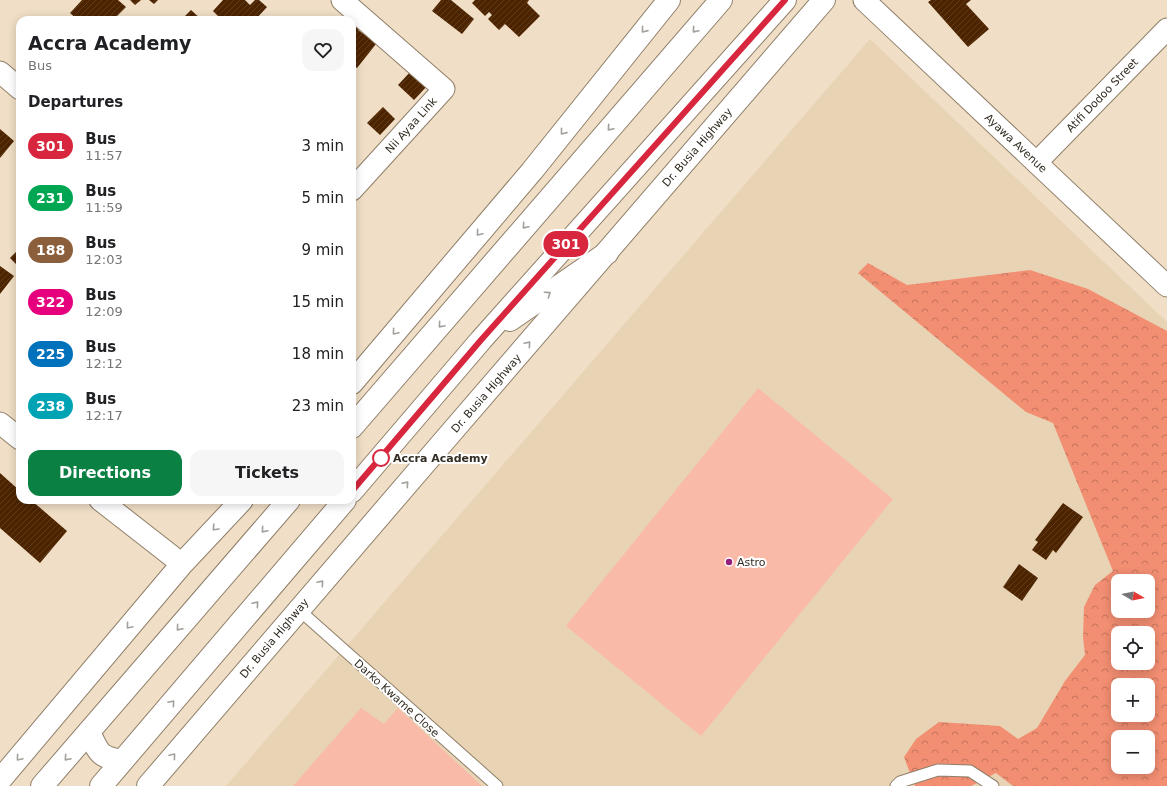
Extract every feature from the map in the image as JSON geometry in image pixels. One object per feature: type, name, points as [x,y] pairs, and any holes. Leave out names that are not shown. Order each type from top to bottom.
[{"type":"main road","points":[[356,378],[532,171],[669,0]]},
{"type":"main road","points":[[356,422],[721,0]]},
{"type":"main road","points":[[356,486],[481,340],[785,0]]},
{"type":"main road","name":"Dr. Busia Highway","points":[[148,786],[298,609],[824,0]]},
{"type":"main road","points":[[481,340],[607,253]]},
{"type":"main road","points":[[0,780],[182,564],[238,504]]},
{"type":"main road","points":[[42,786],[286,504]]},
{"type":"main road","points":[[101,786],[342,504]]},
{"type":"main road","points":[[89,732],[100,754],[107,758],[122,762]]},
{"type":"street","name":"Nii Ayaa Link","points":[[342,0],[444,89],[356,186]]},
{"type":"street","name":"Ayawa Avenue","points":[[864,0],[1167,286]]},
{"type":"street","name":"Atifi Dodoo Street","points":[[1037,162],[1167,29]]},
{"type":"street","points":[[0,72],[16,86]]},
{"type":"street","points":[[0,423],[16,436]]},
{"type":"street","points":[[105,504],[182,564]]},
{"type":"lane","name":"Darko Kwame Close","points":[[298,609],[496,786]]},
{"type":"lane","points":[[896,786],[900,782],[938,770],[970,771],[993,786]]},
{"type":"shaded area","name":"Accra Academy","points":[[870,39],[1167,322],[1167,786],[226,786]]},
{"type":"shaded area","name":"Astro","points":[[758,388],[893,499],[701,736],[566,626]]},
{"type":"shaded area","points":[[361,708],[384,724],[398,708],[482,786],[293,786]]},
{"type":"green space","points":[[868,263],[907,285],[1030,270],[1088,289],[1167,331],[1167,786],[1013,786],[996,773],[971,786],[915,786],[904,757],[916,739],[939,722],[1000,726],[1018,739],[1037,728],[1065,681],[1085,655],[1083,637],[1084,607],[1095,585],[1113,571],[1053,423],[1026,412],[858,273]]},
{"type":"building","points":[[82,0],[118,0],[126,7],[117,16],[73,16],[70,13]]},
{"type":"building","points":[[130,0],[141,0],[135,5]]},
{"type":"building","points":[[149,0],[158,0],[154,4]]},
{"type":"building","points":[[223,0],[245,0],[250,5],[255,0],[259,0],[267,7],[259,16],[218,16],[213,11]]},
{"type":"building","points":[[441,0],[451,0],[474,19],[462,34],[432,11]]},
{"type":"building","points":[[475,0],[529,0],[527,3],[540,16],[519,37],[505,24],[499,30],[488,19],[492,15],[489,12],[485,16],[472,3]]},
{"type":"building","points":[[931,0],[971,0],[966,4],[989,29],[968,47],[928,2]]},
{"type":"building","points":[[191,10],[198,16],[185,16]]},
{"type":"building","points":[[356,21],[363,24],[358,30],[365,35],[369,29],[380,39],[357,68]]},
{"type":"building","points":[[412,70],[428,85],[414,100],[398,85]]},
{"type":"building","points":[[383,107],[395,119],[380,135],[367,123]]},
{"type":"building","points":[[0,129],[14,141],[0,158]]},
{"type":"building","points":[[16,252],[16,264],[10,258]]},
{"type":"building","points":[[0,266],[14,276],[0,294]]},
{"type":"building","points":[[0,473],[16,487],[16,504],[36,504],[67,531],[40,563],[0,528]]},
{"type":"building","points":[[1063,503],[1083,517],[1056,553],[1053,550],[1046,560],[1032,550],[1038,542],[1035,540]]},
{"type":"building","points":[[1019,564],[1038,578],[1022,601],[1003,587]]},
{"type":"bus line","name":"301","points":[[356,486],[481,340],[785,0]]},
{"type":"place","name":"Accra Academy","points":[[381,458]]},
{"type":"place","name":"Astro","points":[[729,562]]}]
